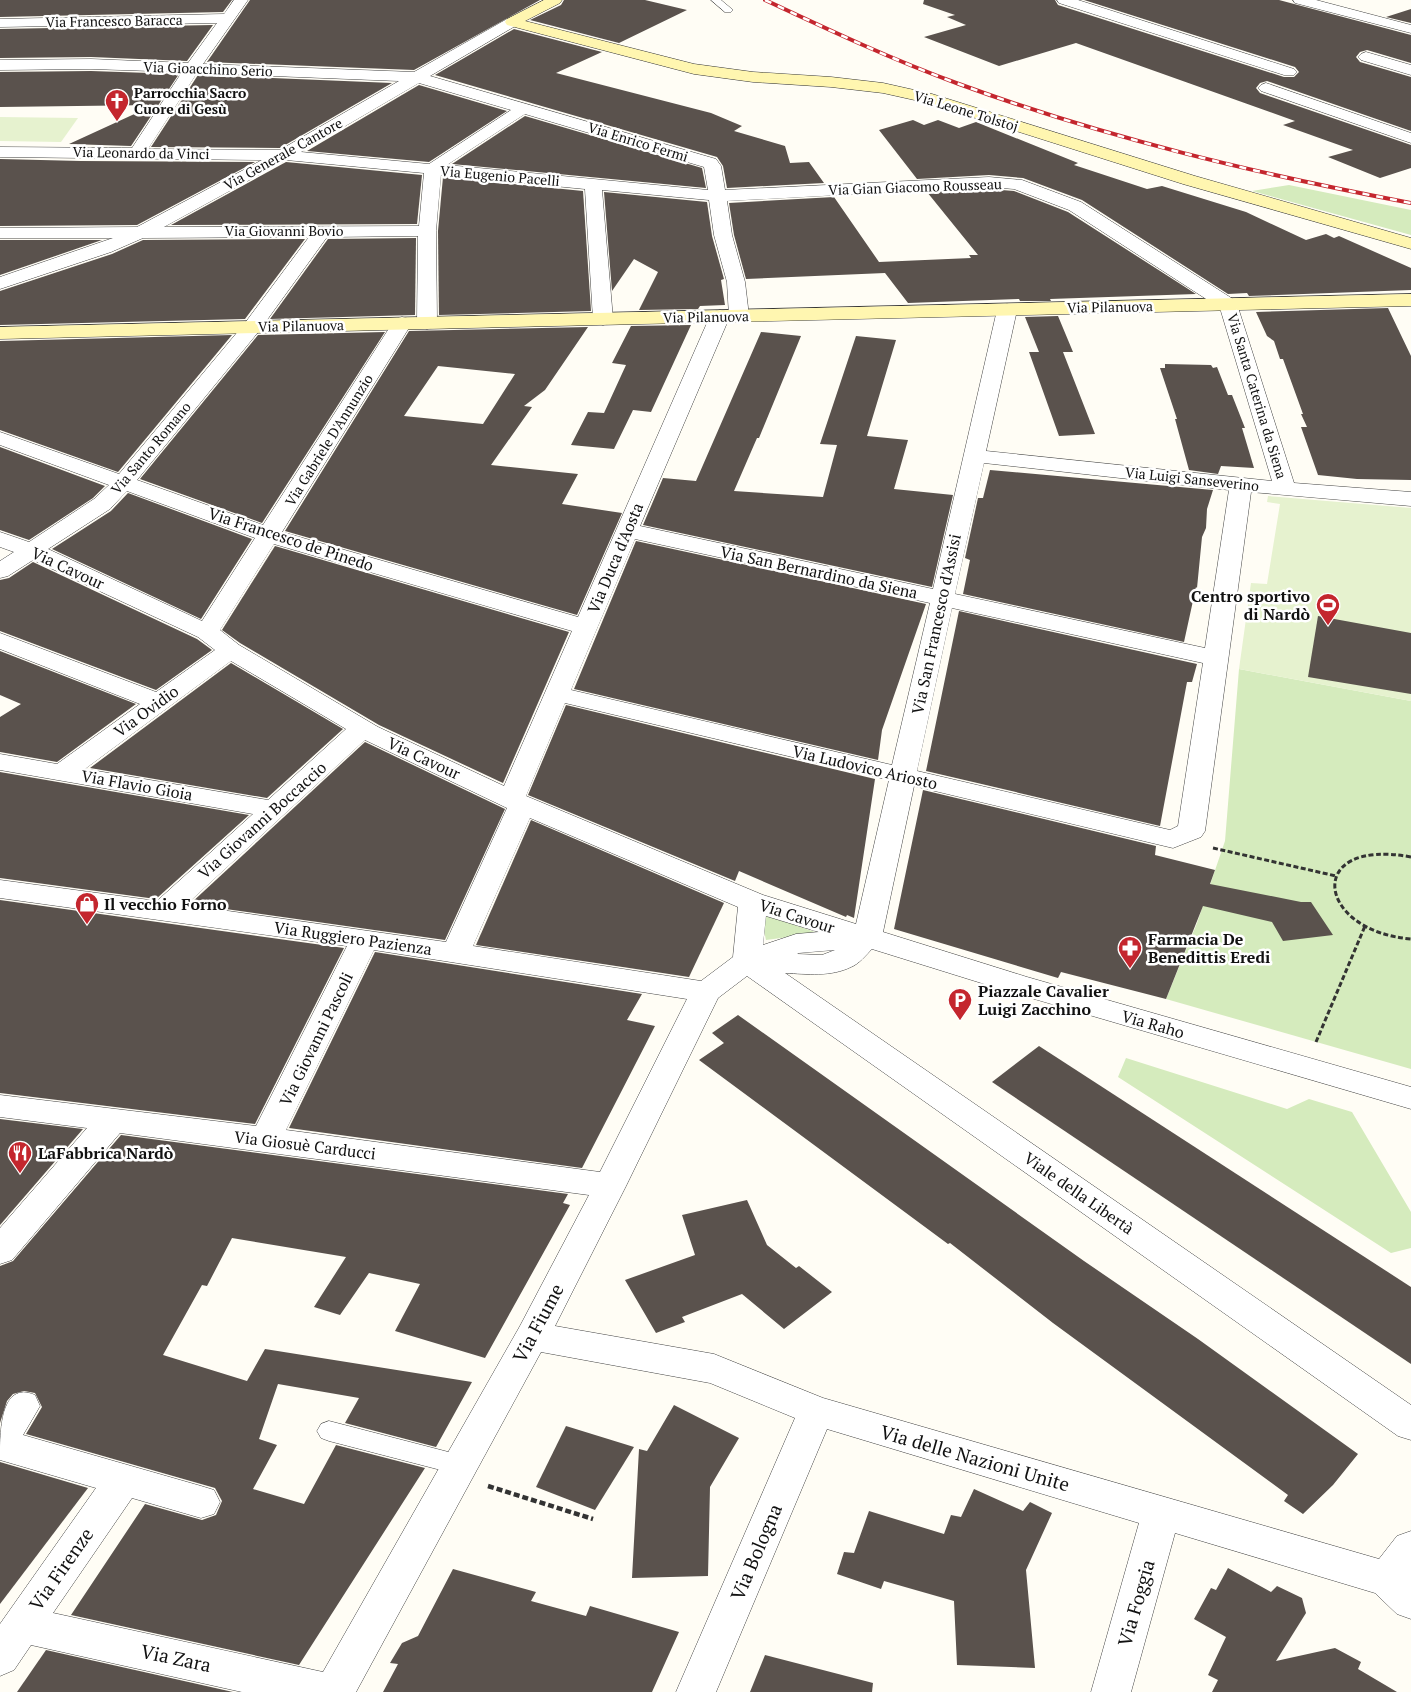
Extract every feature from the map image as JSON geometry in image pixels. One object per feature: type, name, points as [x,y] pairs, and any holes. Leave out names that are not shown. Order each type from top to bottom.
[{"type":"street","points":[[137,153],[192,68],[241,0]]},
{"type":"street","name":"Via Generale Cantore","points":[[0,283],[105,248],[141,232],[282,156],[512,22],[555,0]]},
{"type":"street","points":[[1064,0],[1289,72]]},
{"type":"street","points":[[1300,0],[1411,29]]},
{"type":"street","name":"Via Francesco Baracca","points":[[0,23],[228,18]]},
{"type":"street","name":"Via Leone Tolstoj","points":[[512,22],[694,69],[753,77],[830,82],[883,88],[932,99],[1189,180],[1411,244]]},
{"type":"street","points":[[1366,57],[1411,70]]},
{"type":"street","name":"Via Gioacchino Serio","points":[[0,65],[91,64],[416,78]]},
{"type":"street","name":"Via Enrico Fermi","points":[[416,78],[710,163],[713,166],[724,235],[736,282],[729,316]]},
{"type":"street","points":[[1266,88],[1411,138]]},
{"type":"street","points":[[427,323],[427,231],[433,170],[436,165],[524,108]]},
{"type":"street","name":"Via Leonardo da Vinci","points":[[0,152],[282,156]]},
{"type":"street","name":"Via Eugenio Pacelli","points":[[282,156],[718,196]]},
{"type":"street","name":"Via Gian Giacomo Rousseau","points":[[718,196],[989,182],[1016,184],[1075,206],[1229,305]]},
{"type":"street","points":[[593,185],[603,319]]},
{"type":"street","name":"Via Santo Romano","points":[[0,571],[102,504],[123,483],[252,327],[322,231]]},
{"type":"street","name":"Via Giovanni Bovio","points":[[0,233],[427,231]]},
{"type":"street","name":"Via Pilanuova","points":[[0,333],[1411,300]]},
{"type":"street","name":"Via Santa Caterina da Siena","points":[[1229,305],[1285,488]]},
{"type":"street","name":"Via San Francesco d'Assisi","points":[[867,938],[1006,310]]},
{"type":"street","name":"Via Duca d'Aosta","points":[[455,953],[517,802],[556,694],[627,530],[729,316]]},
{"type":"street","name":"Via Gabriele D'Annunzio","points":[[207,632],[402,323]]},
{"type":"street","name":"Via Francesco de Pinedo","points":[[0,438],[269,535],[586,628]]},
{"type":"street","name":"Via Luigi Sanseverino","points":[[974,456],[1240,484],[1411,499]]},
{"type":"street","points":[[1182,835],[1216,658],[1240,484]]},
{"type":"street","name":"Via San Bernardino da Siena","points":[[627,530],[1216,658]]},
{"type":"street","name":"Via Cavour","points":[[0,539],[31,550],[207,632],[230,650],[362,728],[517,802],[753,902],[867,938]]},
{"type":"street","points":[[0,640],[158,702]]},
{"type":"street","name":"Via Ovidio","points":[[63,772],[230,650]]},
{"type":"street","name":"Via Ludovico Ariosto","points":[[556,694],[903,776],[1182,835]]},
{"type":"street","name":"Via Giovanni Boccaccio","points":[[162,911],[362,728]]},
{"type":"street","name":"Via Flavio Gioia","points":[[0,762],[273,809]]},
{"type":"street","name":"Via Ruggiero Pazienza","points":[[0,889],[365,939],[706,992]]},
{"type":"street","points":[[753,902],[752,930],[747,961],[774,964],[822,964],[842,960],[867,938]]},
{"type":"street","name":"Via Raho","points":[[867,938],[1411,1098]]},
{"type":"street","name":"Via Giovanni Pascoli","points":[[266,1139],[365,939]]},
{"type":"street","name":"Via Fiume","points":[[334,1692],[532,1336],[610,1186],[706,992],[747,961]]},
{"type":"street","name":"Viale della Libertà","points":[[747,961],[1411,1425]]},
{"type":"street","name":"Via Giosuè Carducci","points":[[0,1106],[111,1122],[266,1139],[610,1186]]},
{"type":"street","points":[[0,1251],[111,1122]]},
{"type":"street","name":"Via delle Nazioni Unite","points":[[532,1336],[714,1370],[816,1411],[1161,1513],[1399,1590]]},
{"type":"street","points":[[0,1438],[22,1406]]},
{"type":"street","name":"Via Bologna","points":[[696,1692],[816,1411]]},
{"type":"street","points":[[0,1444],[201,1502]]},
{"type":"street","name":"Via Firenze","points":[[0,1657],[123,1480]]},
{"type":"street","name":"Via Foggia","points":[[1111,1692],[1161,1513]]},
{"type":"street","points":[[1399,1590],[1411,1548]]},
{"type":"street","name":"Via Zara","points":[[23,1624],[328,1692]]},
{"type":"lane","points":[[715,0],[728,10]]},
{"type":"lane","points":[[329,1432],[457,1470]]},
{"type":"path","points":[[1182,835],[1336,876]]},
{"type":"path","points":[[1411,857],[1396,854],[1376,854],[1358,858],[1344,865],[1336,876],[1334,889],[1338,902],[1350,915],[1365,926],[1386,934],[1411,939]]},
{"type":"path","points":[[1305,1068],[1365,926]]},
{"type":"path","points":[[457,1470],[593,1519]]},
{"type":"green space","points":[[0,117],[78,118],[61,142],[0,141]]},
{"type":"green space","points":[[1289,185],[1411,210],[1411,235],[1252,191]]},
{"type":"green space","name":"Centro sportivo di Nardò","points":[[1268,496],[1411,508],[1411,701],[1239,669],[1251,583],[1267,584],[1280,504],[1267,502]]},
{"type":"green space","points":[[1239,669],[1411,701],[1411,1069],[1166,999],[1197,923],[1225,841]]},
{"type":"green space","points":[[760,913],[818,933],[766,940]]},
{"type":"green space","points":[[1126,1058],[1287,1109],[1309,1099],[1352,1112],[1411,1212],[1411,1248],[1391,1253],[1118,1077]]},
{"type":"building","points":[[0,0],[232,0],[223,12],[0,17]]},
{"type":"building","points":[[250,0],[540,0],[414,70],[207,62]]},
{"type":"building","points":[[564,0],[645,0],[687,10],[619,43],[530,20],[561,5]]},
{"type":"building","points":[[924,0],[1055,0],[1058,5],[1284,77],[1294,77],[1299,72],[1295,67],[1084,0],[1279,0],[1411,35],[1411,63],[1367,50],[1360,52],[1356,57],[1360,62],[1411,77],[1411,131],[1267,81],[1260,83],[1256,88],[1260,93],[1411,145],[1411,168],[1380,178],[1328,157],[1353,150],[1283,125],[1295,121],[1076,43],[999,66],[924,37],[966,25],[947,17],[955,15],[923,4]]},
{"type":"building","points":[[1411,9],[1411,23],[1386,17]]},
{"type":"building","points":[[213,25],[187,61],[91,57],[0,58],[0,29]]},
{"type":"building","points":[[514,29],[602,52],[556,73],[711,113],[742,126],[734,131],[785,146],[790,163],[809,162],[824,183],[727,188],[723,166],[717,157],[435,75]]},
{"type":"building","points":[[91,71],[179,74],[131,146],[69,144],[154,105],[0,107],[0,72]]},
{"type":"building","points":[[198,75],[392,83],[280,148],[151,147]]},
{"type":"building","points":[[419,85],[507,111],[429,162],[307,151]]},
{"type":"building","points":[[525,116],[702,168],[706,188],[452,164]]},
{"type":"building","points":[[913,120],[924,125],[938,120],[959,128],[976,122],[1078,163],[1074,165],[1147,189],[1162,186],[1246,212],[1306,240],[1326,234],[1334,238],[1339,236],[1411,268],[1411,290],[1249,296],[1247,293],[1228,294],[1082,200],[1023,178],[989,175],[917,179],[879,130]]},
{"type":"building","points":[[0,159],[255,162],[137,225],[0,226]]},
{"type":"building","points":[[286,162],[422,175],[417,224],[171,225]]},
{"type":"building","points":[[443,177],[583,191],[591,311],[439,315],[438,231]]},
{"type":"building","points":[[989,189],[1014,191],[1068,212],[1196,294],[1050,299],[1051,301],[1020,301],[1019,299],[908,303],[885,273],[746,279],[734,235],[729,203],[834,197],[879,262],[971,258],[969,255],[978,255],[927,192]]},
{"type":"building","points":[[604,192],[707,202],[712,236],[724,279],[721,280],[725,305],[700,306],[698,309],[639,310],[658,272],[634,259],[612,291]]},
{"type":"building","points":[[416,238],[415,315],[270,319],[328,239]]},
{"type":"building","points":[[305,239],[245,319],[0,325],[0,291],[112,254],[143,240]]},
{"type":"building","points":[[0,240],[102,240],[0,275]]},
{"type":"building","points":[[1388,308],[1411,356],[1411,480],[1357,479],[1318,475],[1301,427],[1307,427],[1283,359],[1280,359],[1274,341],[1267,336],[1256,312]]},
{"type":"building","points":[[1058,316],[1073,352],[1063,352],[1095,434],[1059,436],[1029,352],[1039,352],[1025,317]]},
{"type":"building","points":[[691,325],[651,412],[633,410],[614,449],[571,445],[588,412],[604,413],[626,365],[612,363],[631,326]]},
{"type":"building","points":[[588,327],[545,390],[524,406],[532,407],[491,465],[578,474],[562,504],[622,513],[577,615],[285,531],[409,331]],"holes":[[[438,366],[515,374],[483,424],[404,416]]]},
{"type":"building","points":[[385,332],[262,523],[140,479],[258,335]]},
{"type":"building","points":[[761,332],[801,336],[759,438],[757,438],[734,491],[823,497],[837,445],[820,444],[856,336],[896,340],[867,436],[908,440],[894,489],[953,495],[932,587],[643,525],[663,478],[696,481]]},
{"type":"building","points":[[232,335],[118,472],[0,430],[0,341]]},
{"type":"building","points":[[1165,364],[1211,365],[1213,368],[1217,367],[1228,395],[1232,395],[1245,428],[1242,428],[1254,468],[1221,466],[1218,474],[1189,470],[1175,419],[1177,419],[1160,368],[1165,368]]},
{"type":"building","points":[[0,447],[105,486],[93,498],[29,540],[0,530]]},
{"type":"building","points":[[990,470],[1213,490],[1207,509],[1206,528],[1202,537],[1197,588],[1184,642],[963,594],[970,560],[965,558],[978,498],[983,498]]},
{"type":"building","points":[[128,493],[252,539],[201,619],[52,549],[111,511]]},
{"type":"building","points":[[636,541],[926,604],[882,730],[878,760],[574,689]]},
{"type":"building","points":[[275,546],[569,632],[503,783],[379,725],[240,643],[222,630]]},
{"type":"building","points":[[33,562],[197,639],[212,650],[156,690],[0,631],[0,580],[9,578]]},
{"type":"building","points":[[959,611],[1197,664],[1192,682],[1187,682],[1160,826],[926,771]]},
{"type":"building","points":[[1318,616],[1411,633],[1411,694],[1308,677]]},
{"type":"building","points":[[0,651],[136,704],[57,762],[0,752],[0,717],[21,704],[0,695]]},
{"type":"building","points":[[231,663],[343,729],[267,798],[90,768]]},
{"type":"building","points":[[566,705],[875,779],[854,918],[847,915],[846,917],[739,871],[735,881],[528,795]]},
{"type":"building","points":[[365,742],[505,809],[445,940],[190,904]]},
{"type":"building","points":[[0,772],[249,815],[156,899],[0,878]]},
{"type":"building","points":[[923,790],[1156,846],[1155,855],[1215,870],[1210,884],[1301,902],[1311,902],[1333,935],[1283,941],[1272,922],[1203,906],[1166,999],[1061,972],[1058,978],[894,929]]},
{"type":"building","points":[[531,820],[724,903],[689,977],[476,945]]},
{"type":"building","points":[[0,900],[344,948],[255,1124],[0,1093]]},
{"type":"building","points":[[375,952],[642,994],[627,1020],[655,1026],[582,1168],[289,1128]]},
{"type":"building","points":[[738,1015],[1358,1454],[1333,1485],[1303,1514],[1284,1501],[1288,1495],[1053,1323],[950,1243],[948,1244],[699,1060],[724,1043],[712,1033]]},
{"type":"building","points":[[1039,1046],[1411,1287],[1411,1364],[992,1082]]},
{"type":"building","name":"LaFabbrica Nardò","points":[[0,1119],[83,1129],[0,1225]]},
{"type":"building","points":[[121,1135],[568,1194],[563,1203],[570,1205],[485,1358],[395,1331],[420,1284],[369,1273],[340,1315],[314,1307],[346,1257],[232,1238],[207,1286],[202,1285],[163,1355],[247,1381],[265,1349],[472,1382],[436,1447],[345,1423],[359,1398],[278,1384],[259,1439],[277,1445],[253,1489],[304,1504],[336,1445],[425,1468],[299,1665],[71,1615],[145,1504],[202,1520],[216,1515],[222,1501],[215,1488],[26,1434],[42,1407],[35,1393],[24,1391],[13,1394],[7,1401],[0,1423],[0,1266],[13,1261]]},
{"type":"building","points":[[747,1200],[767,1245],[796,1268],[799,1266],[832,1292],[784,1329],[742,1294],[682,1317],[685,1322],[656,1333],[625,1280],[695,1255],[682,1215]]},
{"type":"building","points":[[674,1405],[739,1438],[710,1487],[708,1576],[632,1578],[639,1449],[647,1451]]},
{"type":"building","points":[[566,1426],[634,1447],[595,1510],[536,1487]]},
{"type":"building","points":[[0,1462],[88,1488],[0,1604]]},
{"type":"building","points":[[974,1489],[1023,1511],[1030,1502],[1052,1513],[1026,1570],[1035,1668],[957,1665],[954,1601],[884,1581],[881,1589],[837,1574],[844,1552],[854,1553],[869,1511],[944,1534],[951,1515],[961,1517]]},
{"type":"building","points":[[1228,1568],[1271,1592],[1277,1586],[1302,1598],[1306,1613],[1276,1661],[1335,1648],[1361,1662],[1358,1669],[1397,1692],[1212,1692],[1218,1680],[1208,1675],[1226,1637],[1194,1619],[1211,1588],[1216,1590]]},
{"type":"building","points":[[453,1569],[536,1592],[531,1601],[586,1616],[590,1606],[679,1632],[652,1692],[383,1692],[398,1664],[390,1663],[402,1643],[418,1636]]},
{"type":"building","points":[[46,1650],[233,1692],[17,1692]]},
{"type":"building","points":[[765,1655],[873,1683],[872,1692],[750,1692]]},
{"type":"railway","points":[[765,0],[934,75],[1070,121],[1126,138],[1240,167],[1411,203]]},
{"type":"place","name":"Parrocchia Sacro Cuore di Gesù","points":[[117,122]]},
{"type":"place","name":"Centro sportivo di Nardò","points":[[1328,626]]},
{"type":"place","name":"Il vecchio Forno","points":[[87,925]]},
{"type":"place","name":"Farmacia De Benedittis Eredi","points":[[1130,969]]},
{"type":"place","name":"Piazzale Cavalier Luigi Zacchino","points":[[960,1021]]},
{"type":"place","name":"LaFabbrica Nardò","points":[[20,1174]]}]
